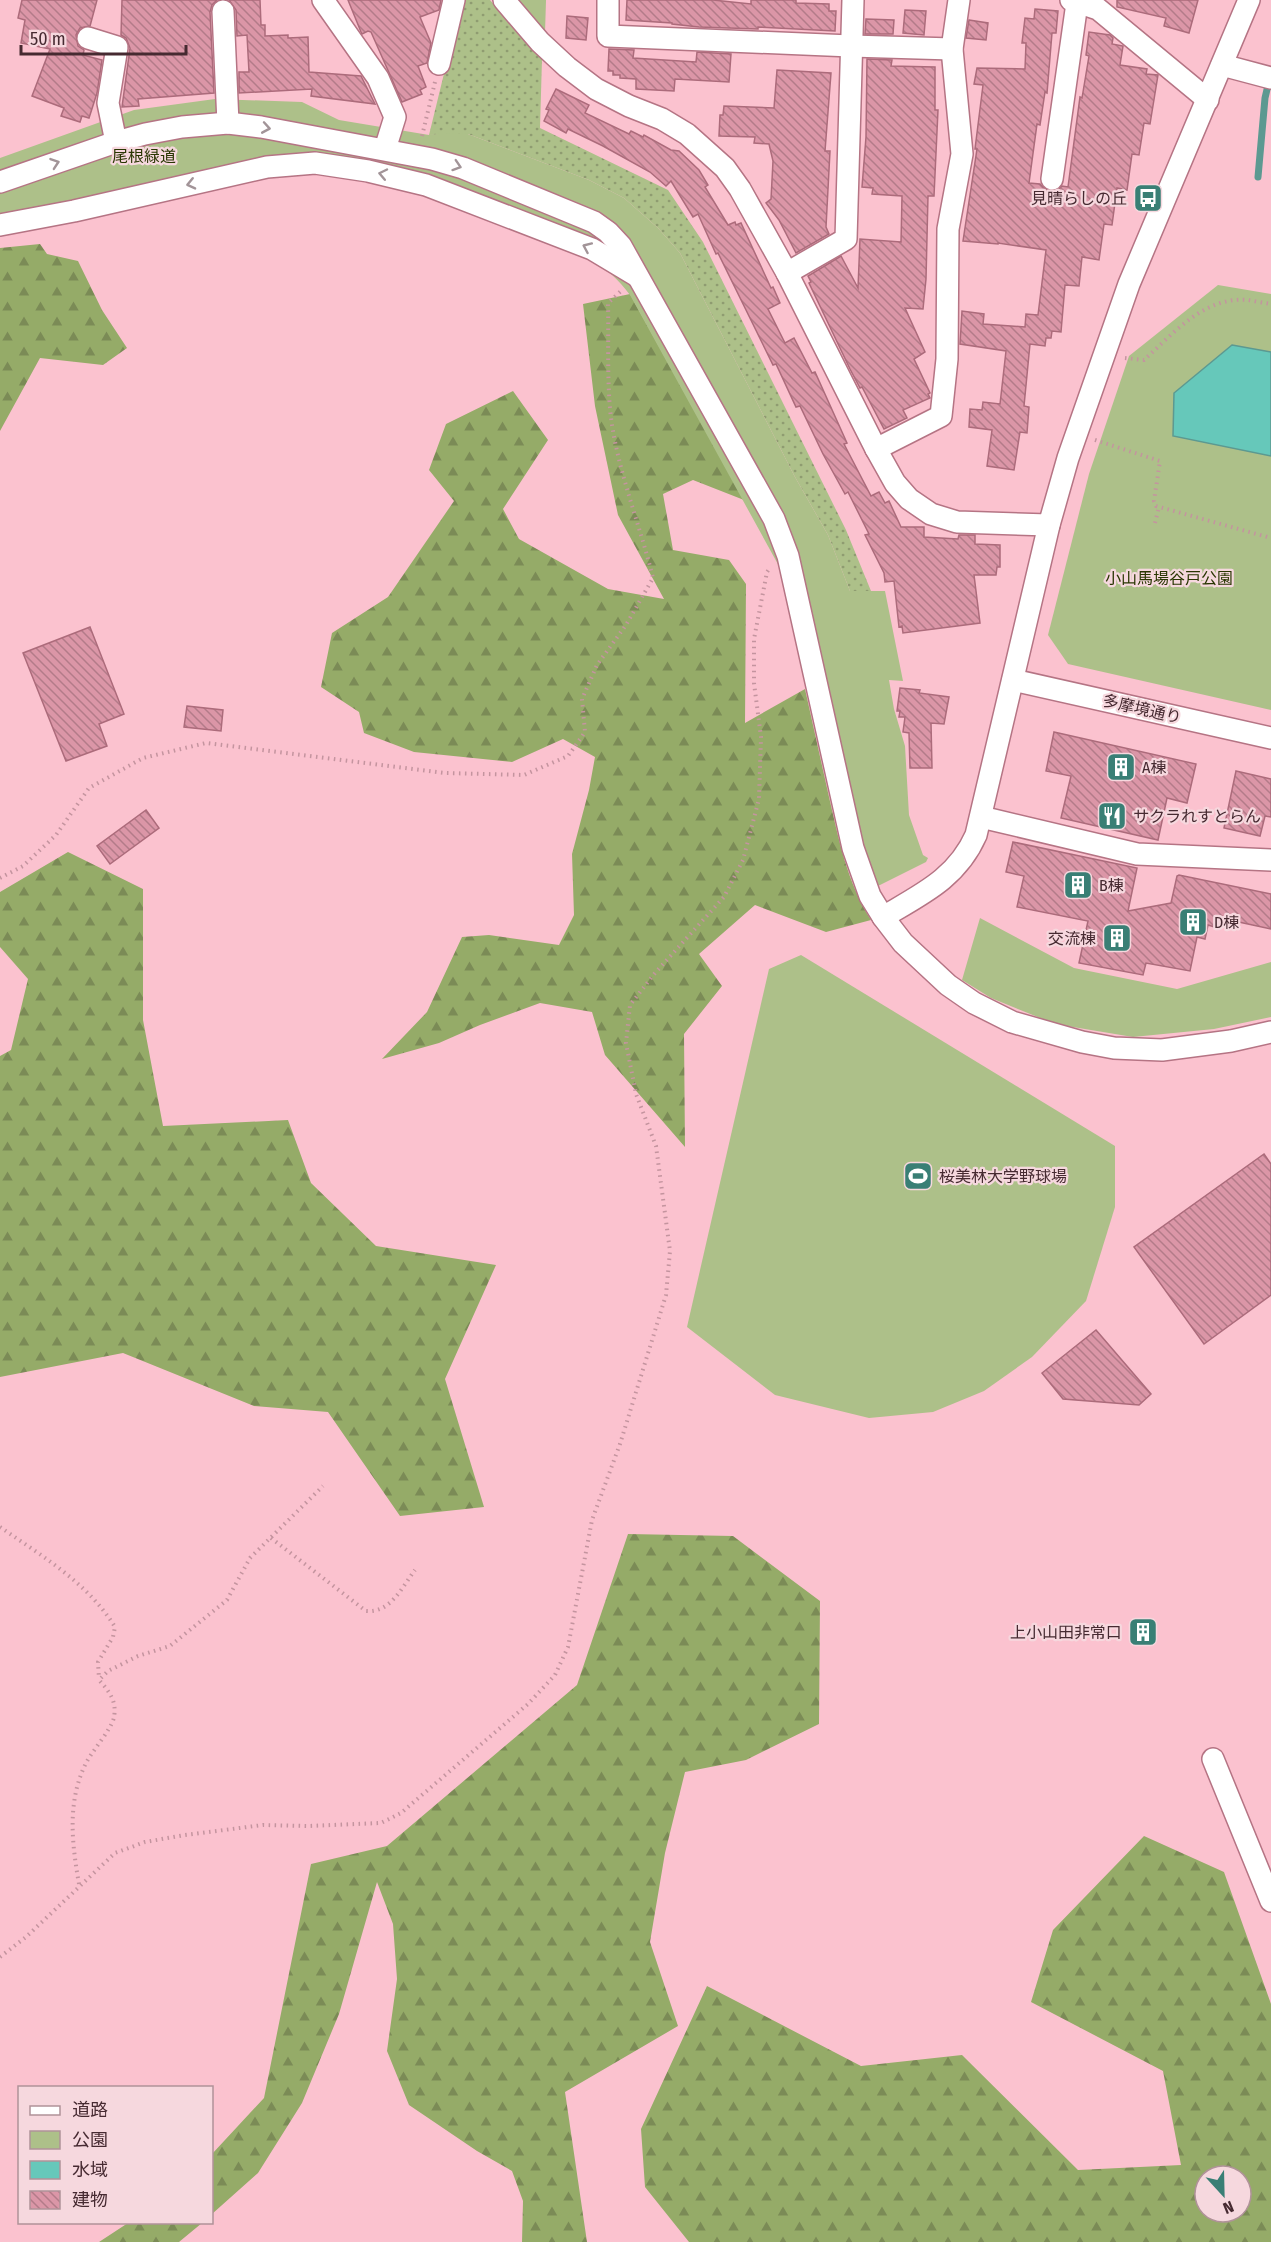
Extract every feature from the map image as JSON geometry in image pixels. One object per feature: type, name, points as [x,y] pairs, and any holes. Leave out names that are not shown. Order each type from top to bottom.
[{"type":"street","points":[[323,0],[378,78],[395,117],[386,149]]},
{"type":"street","points":[[439,64],[454,0]]},
{"type":"street","points":[[504,0],[540,42],[567,67],[596,89],[629,106],[662,119],[687,134],[725,168],[740,189],[787,273],[876,449],[895,483],[909,500],[931,514],[957,522],[1049,525]]},
{"type":"street","points":[[608,0],[608,36],[952,49]]},
{"type":"street","points":[[787,273],[846,239],[853,0]]},
{"type":"street","points":[[876,449],[941,416],[947,359],[948,229],[962,154],[952,49],[958,0]]},
{"type":"street","points":[[883,916],[949,875],[968,852],[981,817],[1049,525],[1077,430],[1129,284],[1249,0]]},
{"type":"street","points":[[1052,179],[1074,1],[1098,9],[1208,100]]},
{"type":"street","points":[[223,11],[235,55],[228,123]]},
{"type":"street","points":[[88,38],[117,48],[108,102],[116,142]]},
{"type":"street","points":[[1222,65],[1261,76]]},
{"type":"street","points":[[0,182],[116,142],[182,127],[228,123],[386,149],[432,159],[523,192],[594,222],[608,232],[621,246],[767,504],[788,556],[853,848],[870,896],[903,943],[960,995],[1012,1022],[1051,1034],[1114,1048],[1145,1050],[1185,1048],[1271,1032]]},
{"type":"street","points":[[0,225],[64,213],[267,166],[294,164],[335,166],[403,178],[592,249],[637,276]]},
{"type":"street","points":[[512,218],[514,203],[523,192]]},
{"type":"street","name":"多摩境通り","points":[[1013,680],[1271,738]]},
{"type":"street","points":[[981,817],[1137,854],[1271,860]]},
{"type":"street","points":[[1213,1759],[1271,1901]]},
{"type":"path","points":[[422,139],[439,64]]},
{"type":"path","points":[[0,878],[23,866],[56,835],[89,788],[143,758],[206,743],[445,773],[524,775],[568,756],[585,732],[582,699],[597,665],[626,625],[653,578],[644,542],[626,490],[613,429],[609,365],[608,303],[637,276]]},
{"type":"path","points":[[1122,357],[1144,360],[1199,311],[1225,301],[1246,300],[1271,304]]},
{"type":"path","points":[[1094,440],[1160,461],[1154,501],[1156,506],[1271,538]]},
{"type":"path","points":[[1155,523],[1159,507]]},
{"type":"path","points":[[0,1957],[34,1930],[79,1884],[115,1853],[145,1842],[263,1825],[381,1823],[409,1806],[528,1704],[555,1675],[568,1647],[592,1520],[620,1444],[666,1295],[670,1251],[656,1146],[636,1094],[626,1043],[630,1005],[724,897],[743,860],[759,799],[761,737],[754,683],[753,639],[767,572],[775,561],[788,556]]},
{"type":"path","points":[[99,1680],[108,1671],[138,1656],[170,1646],[227,1600],[250,1558],[323,1486]]},
{"type":"path","points":[[0,1527],[70,1576],[107,1613],[115,1627],[113,1637],[98,1662],[99,1680],[112,1695],[114,1718],[85,1766],[73,1804],[72,1844],[79,1884]]},
{"type":"path","points":[[271,1538],[366,1611],[376,1612],[389,1605],[415,1570]]},
{"type":"green space","points":[[462,0],[490,0],[542,59],[540,128],[668,190],[703,242],[846,530],[871,591],[850,591],[828,535],[795,477],[680,253],[658,228],[624,198],[589,180],[468,134],[429,135]]},
{"type":"green space","points":[[518,0],[546,0],[545,33]]},
{"type":"green space","name":"尾根緑道","points":[[215,99],[302,102],[339,120],[429,135],[468,134],[589,180],[624,198],[658,228],[680,253],[795,477],[828,535],[850,591],[885,591],[903,681],[889,680],[894,709],[905,746],[909,815],[923,855],[928,858],[926,862],[878,886],[870,871],[785,577],[630,295],[612,275],[596,263],[460,205],[365,178],[292,171],[0,234],[0,158],[134,110]]},
{"type":"green space","points":[[40,244],[47,254],[78,261],[102,310],[127,348],[103,365],[40,358],[0,431],[0,248]]},
{"type":"green space","name":"小山馬場谷戸公園","points":[[1218,285],[1271,294],[1271,710],[1068,664],[1048,635],[1089,474],[1129,356]]},
{"type":"green space","points":[[630,294],[744,500],[693,480],[663,494],[673,550],[729,560],[746,584],[745,723],[805,689],[845,860],[856,891],[871,920],[826,932],[755,905],[699,954],[722,986],[684,1034],[685,1147],[605,1055],[592,1012],[540,1003],[439,1043],[382,1059],[427,1012],[462,937],[489,935],[559,945],[574,915],[572,854],[595,757],[563,739],[512,762],[414,752],[364,733],[359,712],[321,687],[332,633],[388,597],[454,501],[429,470],[446,424],[513,391],[548,440],[503,509],[519,539],[608,589],[664,599],[618,515],[595,406],[583,304]]},
{"type":"green space","points":[[68,852],[143,889],[143,1020],[163,1126],[288,1120],[311,1183],[376,1246],[496,1265],[445,1379],[484,1507],[400,1516],[328,1412],[254,1406],[123,1353],[0,1377],[0,1056],[11,1050],[28,979],[0,947],[0,892]]},
{"type":"green space","points":[[980,918],[1074,968],[1177,989],[1271,962],[1271,1017],[1214,1029],[1133,1037],[1055,1024],[991,998],[962,980]]},
{"type":"green space","name":"桜美林大学野球場","points":[[801,955],[1115,1146],[1115,1207],[1086,1301],[1032,1357],[984,1391],[933,1412],[869,1418],[775,1395],[687,1327],[769,969]]},
{"type":"green space","points":[[628,1534],[733,1536],[820,1601],[819,1724],[746,1760],[685,1772],[665,1853],[650,1942],[678,2026],[565,2092],[587,2242],[522,2242],[523,2201],[512,2171],[477,2151],[409,2105],[387,2051],[397,1979],[393,1924],[377,1882],[339,2014],[302,2103],[258,2173],[213,2213],[213,2153],[264,2098],[311,1864],[387,1846],[577,1685]]},
{"type":"green space","points":[[1144,1836],[1224,1872],[1271,2004],[1271,2242],[689,2242],[645,2187],[641,2129],[707,1986],[861,2066],[962,2055],[1078,2170],[1181,2165],[1163,2071],[1031,2002],[1053,1930]]},
{"type":"green space","points":[[126,2224],[201,2224],[179,2242],[99,2242]]},
{"type":"water","points":[[1232,345],[1271,352],[1271,456],[1173,436],[1174,393]]},
{"type":"building","points":[[22,0],[97,0],[90,26],[80,28],[76,35],[78,46],[84,50],[83,55],[102,60],[97,93],[89,118],[82,116],[80,122],[61,116],[64,108],[32,96],[50,49],[21,43],[25,20],[18,18]]},
{"type":"building","points":[[122,0],[217,0],[210,12],[214,93],[138,99],[139,106],[122,107],[130,48],[126,38],[121,35]]},
{"type":"building","points":[[229,0],[260,0],[261,25],[265,25],[265,36],[308,37],[309,72],[361,76],[375,104],[311,96],[312,89],[239,93],[239,72],[249,72],[247,35],[237,36],[236,10]]},
{"type":"building","points":[[348,0],[441,0],[439,10],[420,17],[431,43],[427,63],[418,66],[426,87],[420,90],[422,94],[402,102],[371,32],[362,34]]},
{"type":"building","points":[[627,0],[713,0],[751,4],[751,0],[796,0],[796,3],[829,4],[829,11],[836,11],[835,31],[699,27],[626,20]]},
{"type":"building","points":[[1117,0],[1198,0],[1189,33],[1164,26],[1166,18],[1117,7]]},
{"type":"building","points":[[1035,9],[1058,11],[1056,33],[1052,33],[1047,93],[1045,92],[1040,125],[1037,124],[1029,183],[1040,184],[1051,192],[1057,191],[1062,186],[1068,187],[1080,97],[1082,98],[1089,56],[1086,55],[1089,32],[1110,35],[1113,38],[1112,44],[1123,46],[1120,65],[1147,69],[1146,74],[1158,75],[1150,124],[1144,123],[1139,155],[1132,154],[1127,190],[1117,188],[1112,225],[1104,224],[1099,260],[1082,257],[1079,286],[1065,285],[1061,332],[1052,331],[1051,338],[1046,338],[1045,346],[1030,344],[1024,406],[1029,407],[1027,433],[1020,432],[1014,470],[987,466],[992,430],[969,427],[970,409],[982,410],[983,402],[1000,404],[1006,351],[960,344],[962,311],[984,314],[983,324],[1025,327],[1026,314],[1038,315],[1046,250],[963,241],[977,149],[975,149],[983,85],[974,84],[977,68],[1025,69],[1026,43],[1022,43],[1025,18],[1034,19]]},
{"type":"building","points":[[905,10],[926,11],[924,35],[903,33]]},
{"type":"building","points":[[567,16],[588,18],[586,40],[566,38]]},
{"type":"building","points":[[866,19],[894,20],[893,34],[865,34]]},
{"type":"building","points":[[969,20],[988,23],[986,40],[966,38]]},
{"type":"building","points":[[609,49],[634,50],[633,58],[696,62],[697,52],[731,54],[729,82],[675,79],[674,91],[636,89],[636,79],[620,78],[620,75],[613,75],[613,71],[608,71]]},
{"type":"building","points":[[867,59],[892,60],[891,66],[935,67],[935,110],[938,110],[934,196],[928,196],[923,309],[905,308],[925,352],[914,359],[930,393],[928,394],[930,398],[903,410],[907,418],[884,429],[850,369],[809,283],[811,282],[808,276],[841,256],[858,288],[860,239],[901,242],[902,196],[872,194],[873,188],[862,187],[866,137]]},
{"type":"building","points":[[777,70],[831,73],[825,151],[830,151],[826,227],[829,234],[796,253],[779,220],[766,203],[771,199],[773,161],[769,144],[754,143],[755,137],[719,136],[720,115],[723,115],[724,106],[774,108]]},
{"type":"building","points":[[556,89],[589,105],[585,113],[629,134],[631,131],[643,137],[644,135],[671,150],[679,151],[699,170],[708,185],[705,187],[728,225],[735,222],[736,225],[741,223],[780,303],[768,309],[785,343],[794,338],[812,373],[815,372],[847,443],[844,444],[871,496],[879,492],[885,503],[889,501],[901,527],[924,527],[924,537],[958,539],[959,535],[975,535],[975,544],[1000,545],[1000,567],[997,567],[996,575],[974,575],[980,623],[903,633],[902,626],[899,627],[894,581],[885,582],[884,573],[865,535],[869,534],[848,492],[845,494],[800,406],[796,407],[776,364],[773,365],[698,214],[693,217],[671,181],[666,186],[650,172],[603,146],[568,129],[566,133],[544,121],[549,110],[546,109]]},
{"type":"building","points":[[90,627],[124,714],[99,724],[107,746],[66,761],[23,653]]},
{"type":"building","points":[[900,688],[949,697],[944,724],[931,723],[932,768],[910,768],[909,733],[903,732],[905,717],[899,717],[900,711],[897,711]]},
{"type":"building","points":[[187,706],[223,710],[221,731],[184,727]]},
{"type":"building","points":[[1054,732],[1196,764],[1187,803],[1167,798],[1158,840],[1061,818],[1071,776],[1046,771]]},
{"type":"building","points":[[1236,771],[1271,779],[1271,817],[1265,816],[1260,836],[1224,828]]},
{"type":"building","points":[[146,810],[159,828],[110,864],[97,846]]},
{"type":"building","points":[[1013,842],[1137,868],[1128,911],[1171,903],[1179,875],[1271,894],[1271,929],[1220,918],[1218,928],[1208,925],[1205,939],[1197,937],[1190,971],[1146,963],[1143,975],[1079,963],[1088,921],[1017,907],[1024,876],[1006,872]]},
{"type":"building","points":[[1264,1154],[1271,1164],[1271,1295],[1204,1344],[1134,1247]]},
{"type":"building","points":[[1096,1330],[1151,1394],[1139,1405],[1063,1399],[1042,1373]]},
{"type":"waterway","points":[[1258,177],[1265,98],[1269,81]]},
{"type":"place","name":"見晴らしの丘","points":[[1148,198]]},
{"type":"place","name":"A棟","points":[[1121,767]]},
{"type":"place","name":"サクラれすとらん","points":[[1112,816]]},
{"type":"place","name":"B棟","points":[[1078,885]]},
{"type":"place","name":"D棟","points":[[1193,922]]},
{"type":"place","name":"交流棟","points":[[1117,938]]},
{"type":"place","name":"桜美林大学野球場","points":[[918,1176]]},
{"type":"place","name":"上小山田非常口","points":[[1143,1632]]}]
